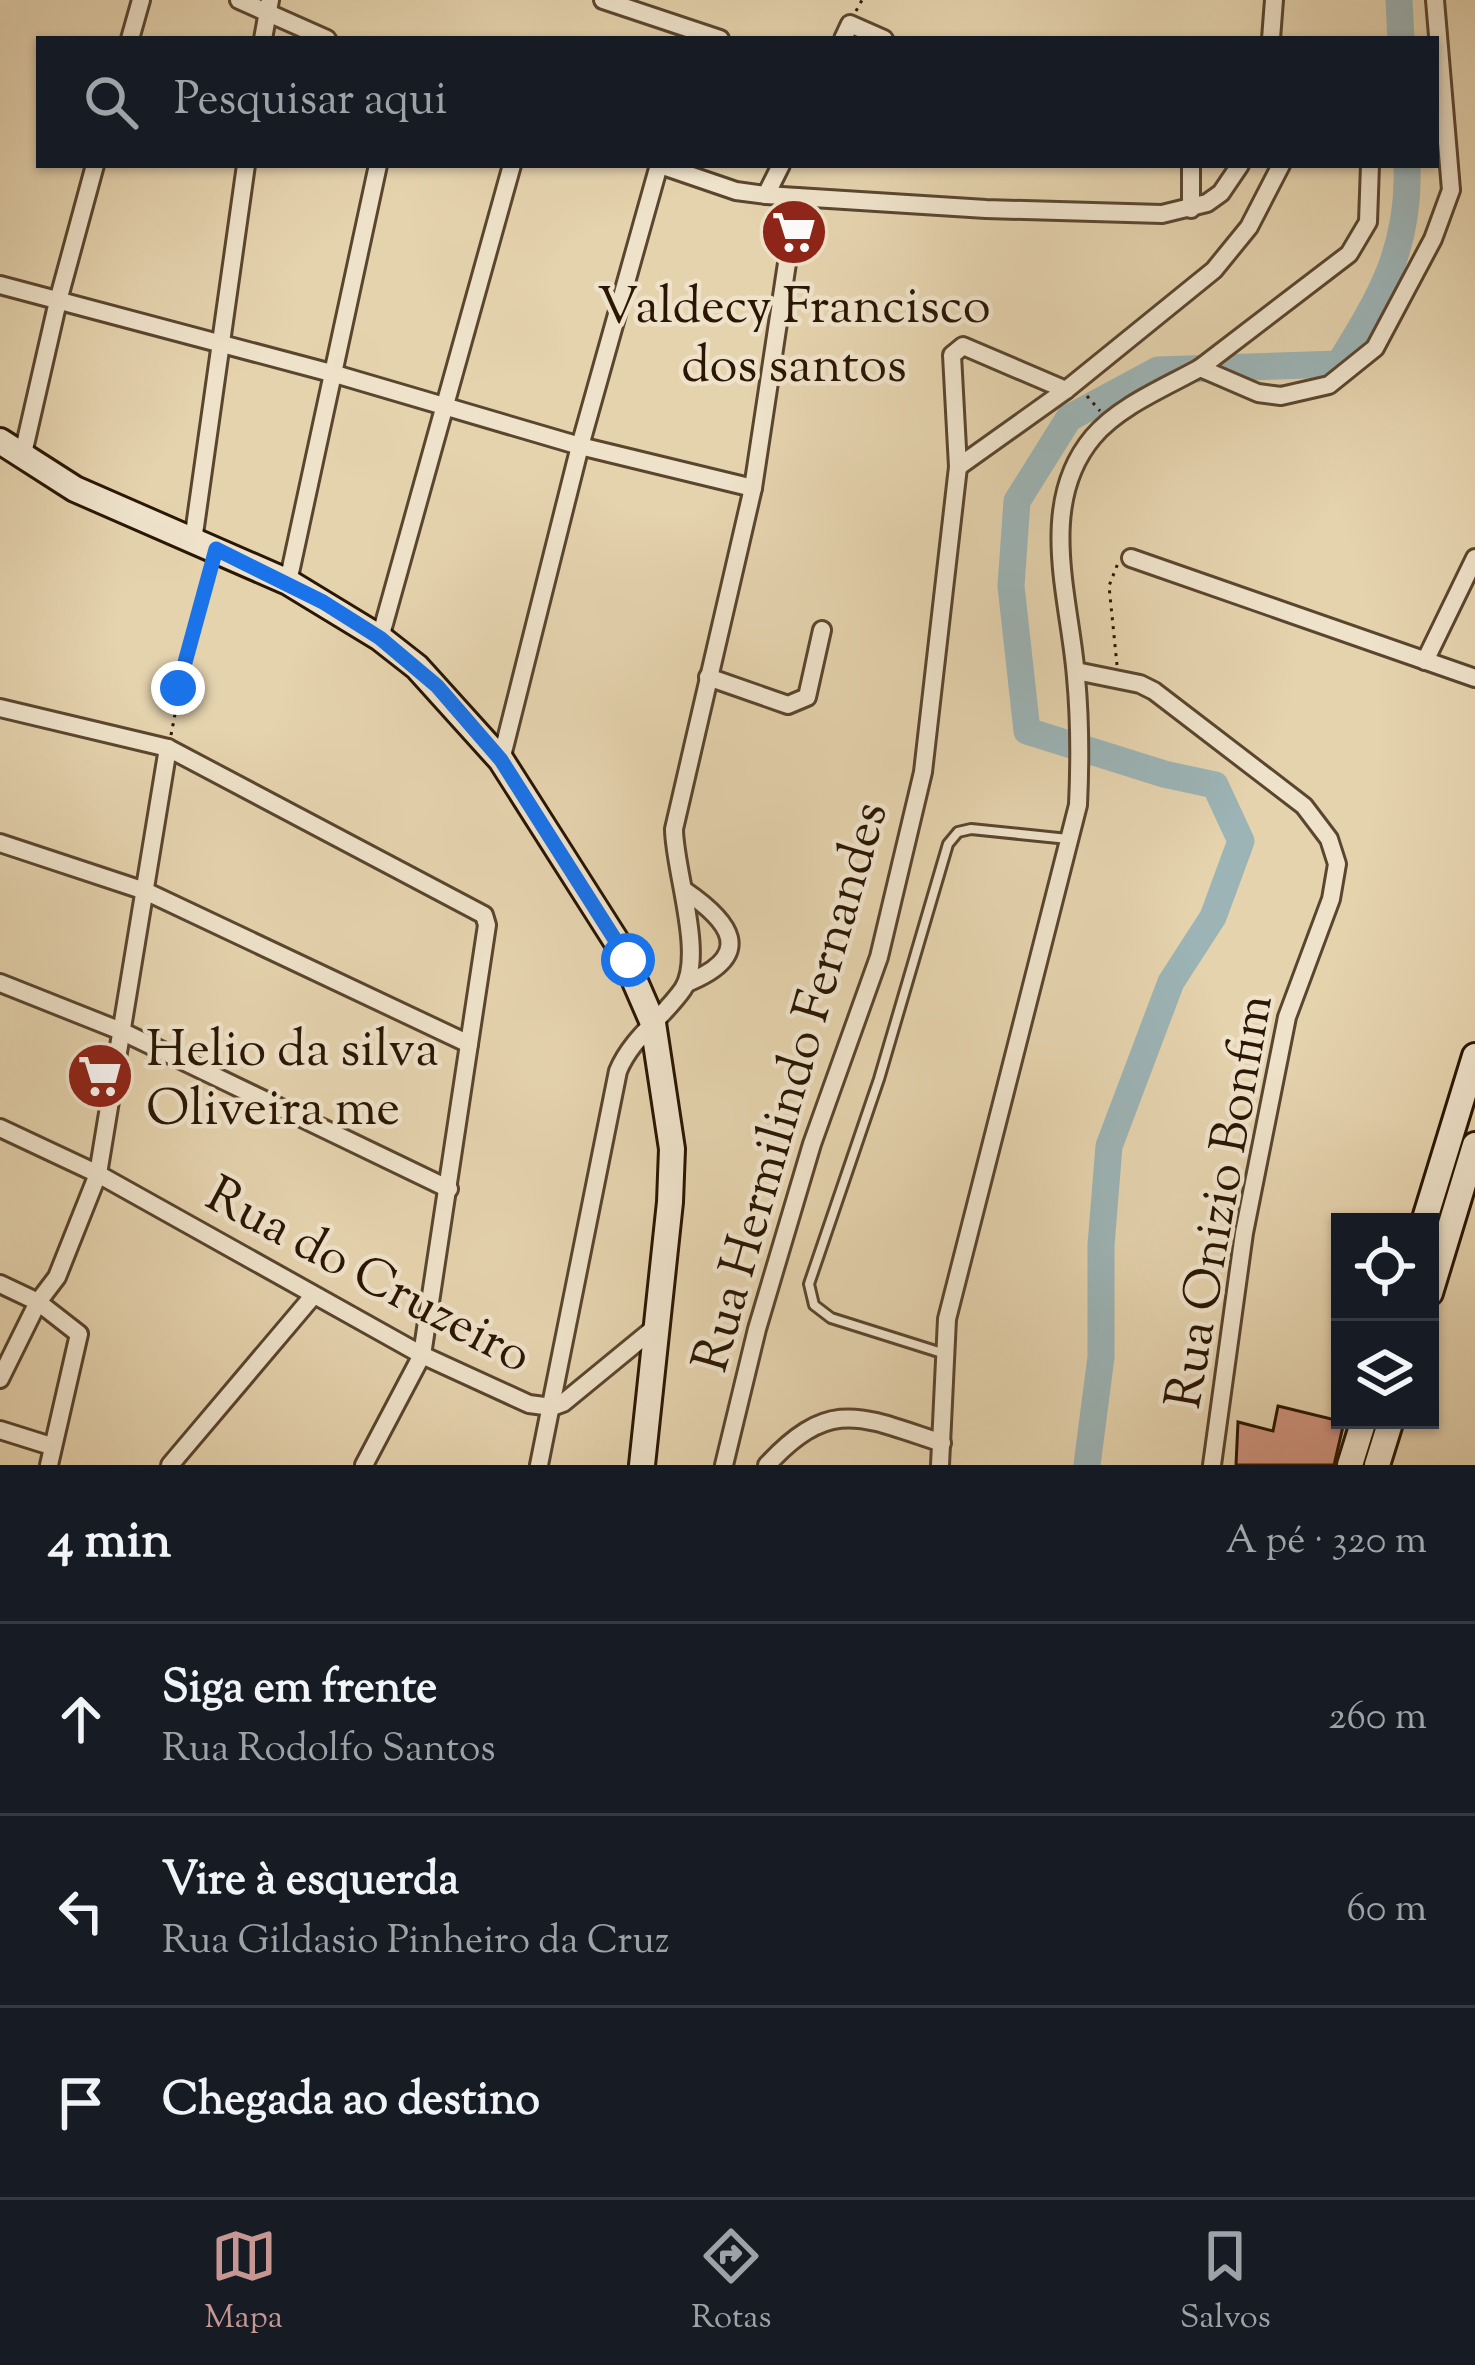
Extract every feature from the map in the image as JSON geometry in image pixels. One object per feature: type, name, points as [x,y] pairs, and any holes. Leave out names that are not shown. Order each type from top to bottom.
[{"type":"main road","points":[[0,441],[75,489],[288,582],[380,638],[437,686],[501,760],[620,946],[653,1023],[672,1149],[642,1465]]},
{"type":"main road","points":[[1427,1213],[1473,1072]]},
{"type":"main road","points":[[1439,1263],[1475,1145]]},
{"type":"main road","points":[[1350,1465],[1361,1429]]},
{"type":"main road","points":[[1378,1465],[1388,1429]]},
{"type":"street","points":[[131,36],[141,0]]},
{"type":"street","points":[[239,0],[268,6],[322,36]]},
{"type":"street","points":[[603,0],[711,36]]},
{"type":"street","points":[[1274,0],[1275,36]]},
{"type":"street","points":[[1435,0],[1438,36]]},
{"type":"street","points":[[263,36],[268,6]]},
{"type":"street","points":[[1200,368],[1258,393],[1281,396],[1329,385],[1376,348],[1451,190],[1439,48]]},
{"type":"street","points":[[22,458],[94,168]]},
{"type":"street","points":[[204,545],[222,345],[246,168]]},
{"type":"street","points":[[288,582],[376,168]]},
{"type":"street","points":[[380,638],[511,168]]},
{"type":"street","points":[[501,760],[580,446],[659,168]]},
{"type":"street","points":[[669,168],[736,191],[766,195],[1162,214],[1191,209],[1221,193],[1238,168]]},
{"type":"street","points":[[766,195],[780,168]]},
{"type":"street","points":[[1191,168],[1191,209]]},
{"type":"street","points":[[958,467],[1072,388],[1230,254],[1266,199],[1280,168]]},
{"type":"street","points":[[940,1465],[943,1353],[960,1262],[1072,840],[1080,748],[1076,671],[1061,575],[1061,524],[1070,478],[1096,433],[1200,368],[1349,254],[1368,222],[1370,168]]},
{"type":"street","points":[[687,983],[689,937],[674,829],[753,488],[797,197]]},
{"type":"street","points":[[0,285],[580,446],[753,488]]},
{"type":"street","name":"Rua Hermilindo Fernandes","points":[[724,1465],[769,1288],[826,1099],[879,957],[923,772],[958,467],[951,367],[956,349],[972,349],[1072,388]]},
{"type":"street","points":[[1131,558],[1475,678]]},
{"type":"street","points":[[1425,661],[1475,558]]},
{"type":"street","points":[[708,677],[788,705],[801,702],[807,697],[822,629]]},
{"type":"street","name":"Rua Onizio Bonfim","points":[[1076,671],[1154,691],[1304,806],[1329,839],[1336,864],[1331,899],[1282,1039],[1244,1233],[1212,1465]]},
{"type":"street","points":[[0,708],[168,748],[478,910],[487,925],[422,1355],[364,1465]]},
{"type":"street","points":[[0,1378],[38,1302],[57,1277],[98,1174],[168,748]]},
{"type":"street","points":[[0,844],[145,891],[469,1044]]},
{"type":"street","points":[[539,1465],[618,1071],[628,1048],[687,983],[715,968],[730,937],[714,910],[684,890]]},
{"type":"street","points":[[0,983],[122,1031],[448,1189]]},
{"type":"street","name":"Rua do Cruzeiro","points":[[0,1128],[98,1174],[422,1355],[529,1404],[553,1407],[658,1325]]},
{"type":"street","points":[[0,1284],[38,1302],[80,1334],[50,1455],[0,1430]]},
{"type":"street","points":[[170,1465],[313,1296]]},
{"type":"street","points":[[766,1465],[816,1423],[838,1416],[876,1421],[942,1443]]},
{"type":"lane","points":[[943,1353],[831,1318],[814,1306],[809,1284],[879,1079],[953,836],[971,829],[1072,840]]},
{"type":"path","points":[[1072,388],[1108,421]]},
{"type":"path","points":[[168,748],[204,545]]},
{"type":"path","points":[[1118,679],[1109,586],[1119,562],[1131,558]]},
{"type":"building","points":[[1278,1406],[1331,1419],[1331,1429],[1342,1429],[1334,1465],[1236,1465],[1238,1422],[1273,1431]]},
{"type":"waterway","points":[[1399,0],[1401,36]]},
{"type":"waterway","points":[[1087,1465],[1101,1357],[1101,1245],[1109,1146],[1171,982],[1213,917],[1241,841],[1215,785],[1027,731],[1011,586],[1017,501],[1069,418],[1158,370],[1339,364],[1368,316],[1398,247],[1407,168]]},
{"type":"place","name":"Valdecy Francisco dos santos","points":[[794,232]]},
{"type":"place","name":"Helio da silva Oliveira me","points":[[100,1076]]},
{"type":"route","points":[[178,688],[216,549],[323,602],[380,638],[458,709],[501,760],[628,960]]}]
